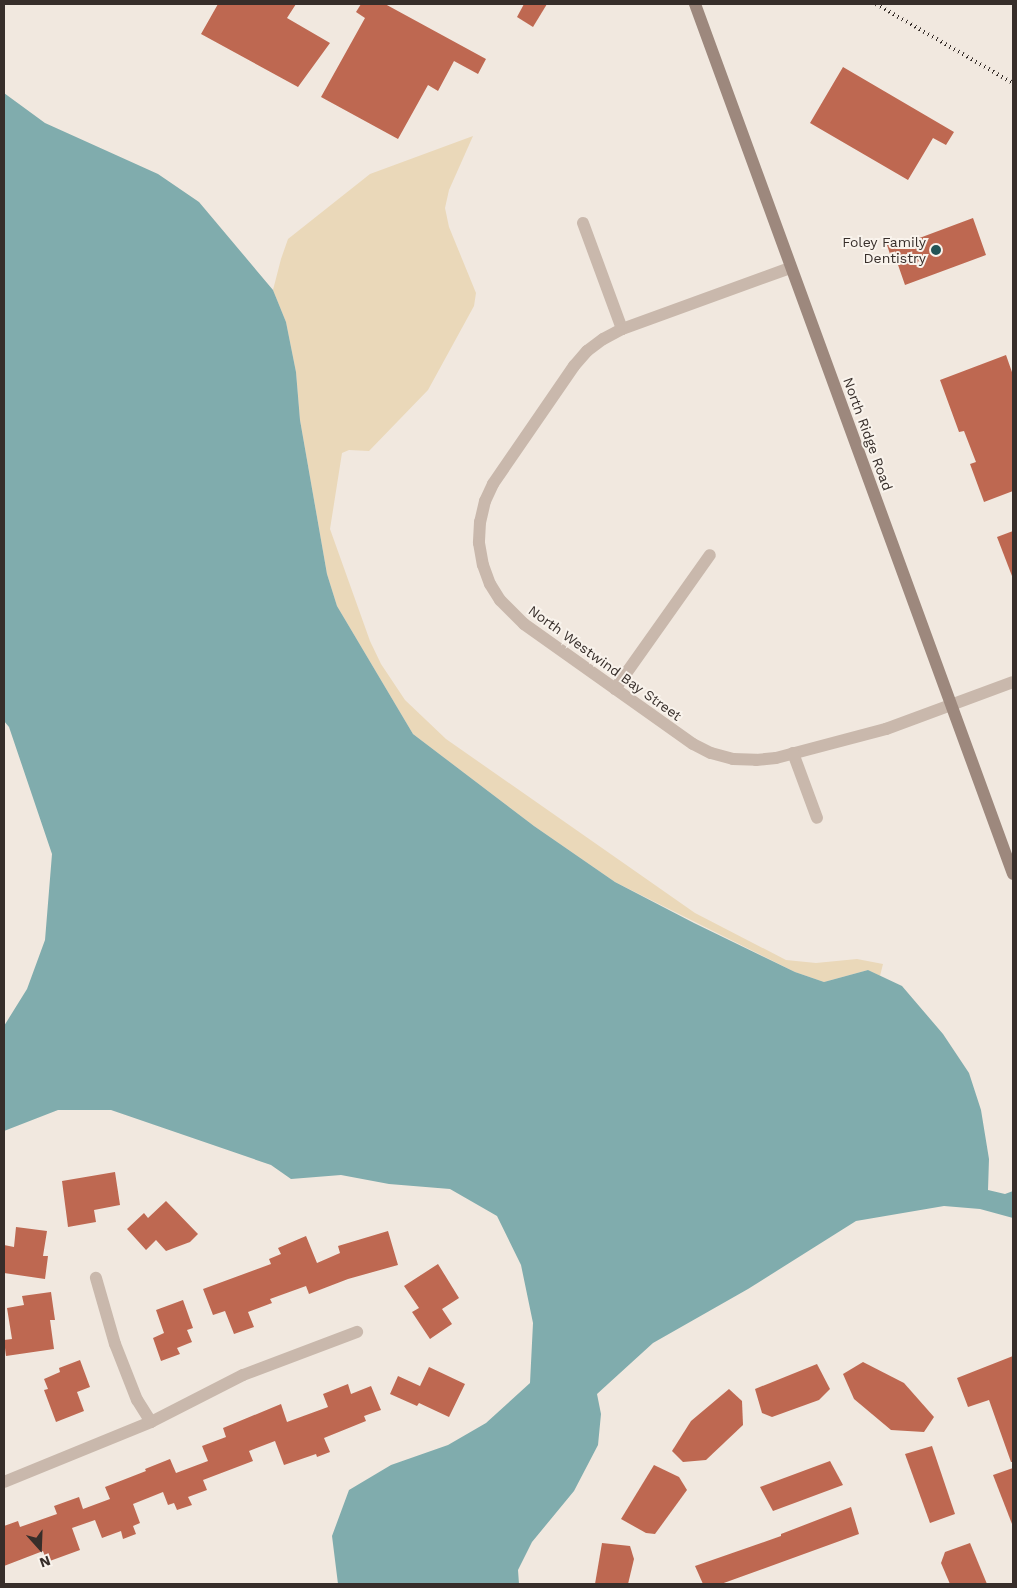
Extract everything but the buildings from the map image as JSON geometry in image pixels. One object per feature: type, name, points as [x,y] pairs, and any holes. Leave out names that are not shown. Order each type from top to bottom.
[{"type":"main road","name":"North Ridge Road","points":[[695,4],[1013,874]]},
{"type":"street","points":[[584,223],[622,329]]},
{"type":"street","name":"North Westwind Bay Street","points":[[790,268],[622,329],[603,339],[574,366],[493,484],[485,501],[480,522],[479,543],[483,565],[490,584],[512,614],[615,689],[693,744],[711,753],[733,759],[756,760],[793,753],[886,729],[1013,682]]},
{"type":"street","points":[[615,689],[710,555]]},
{"type":"street","points":[[793,753],[817,818]]},
{"type":"street","points":[[96,1278],[115,1344],[137,1400],[151,1422]]},
{"type":"street","points":[[4,1482],[151,1422],[243,1375],[357,1332]]},
{"type":"sand","points":[[473,136],[449,190],[445,208],[449,227],[476,293],[474,306],[428,390],[369,451],[349,450],[342,453],[330,529],[370,641],[381,664],[405,700],[446,739],[695,913],[786,960],[816,963],[857,959],[883,964],[880,976],[868,970],[824,982],[795,972],[615,882],[534,826],[413,734],[337,606],[327,574],[300,420],[296,372],[286,322],[273,290],[281,259],[288,239],[370,174]]},
{"type":"water","points":[[4,93],[45,123],[158,174],[199,202],[273,290],[286,322],[296,372],[300,420],[327,574],[337,606],[413,734],[534,826],[615,882],[694,923],[795,972],[824,982],[868,970],[902,986],[943,1034],[969,1073],[981,1110],[989,1159],[988,1190],[1005,1194],[1013,1191],[1013,1218],[980,1209],[944,1206],[856,1221],[748,1289],[653,1343],[597,1394],[601,1414],[598,1445],[574,1491],[532,1542],[518,1570],[519,1584],[338,1584],[332,1536],[349,1490],[391,1465],[448,1445],[486,1423],[530,1383],[533,1323],[521,1265],[497,1216],[450,1189],[389,1184],[341,1175],[291,1179],[271,1165],[111,1110],[58,1110],[4,1131],[4,1026],[27,989],[45,940],[52,854],[9,727],[4,721]]},
{"type":"railway","points":[[876,4],[1013,83]]},
{"type":"place","name":"Foley Family Dentistry","points":[[936,250]]}]
